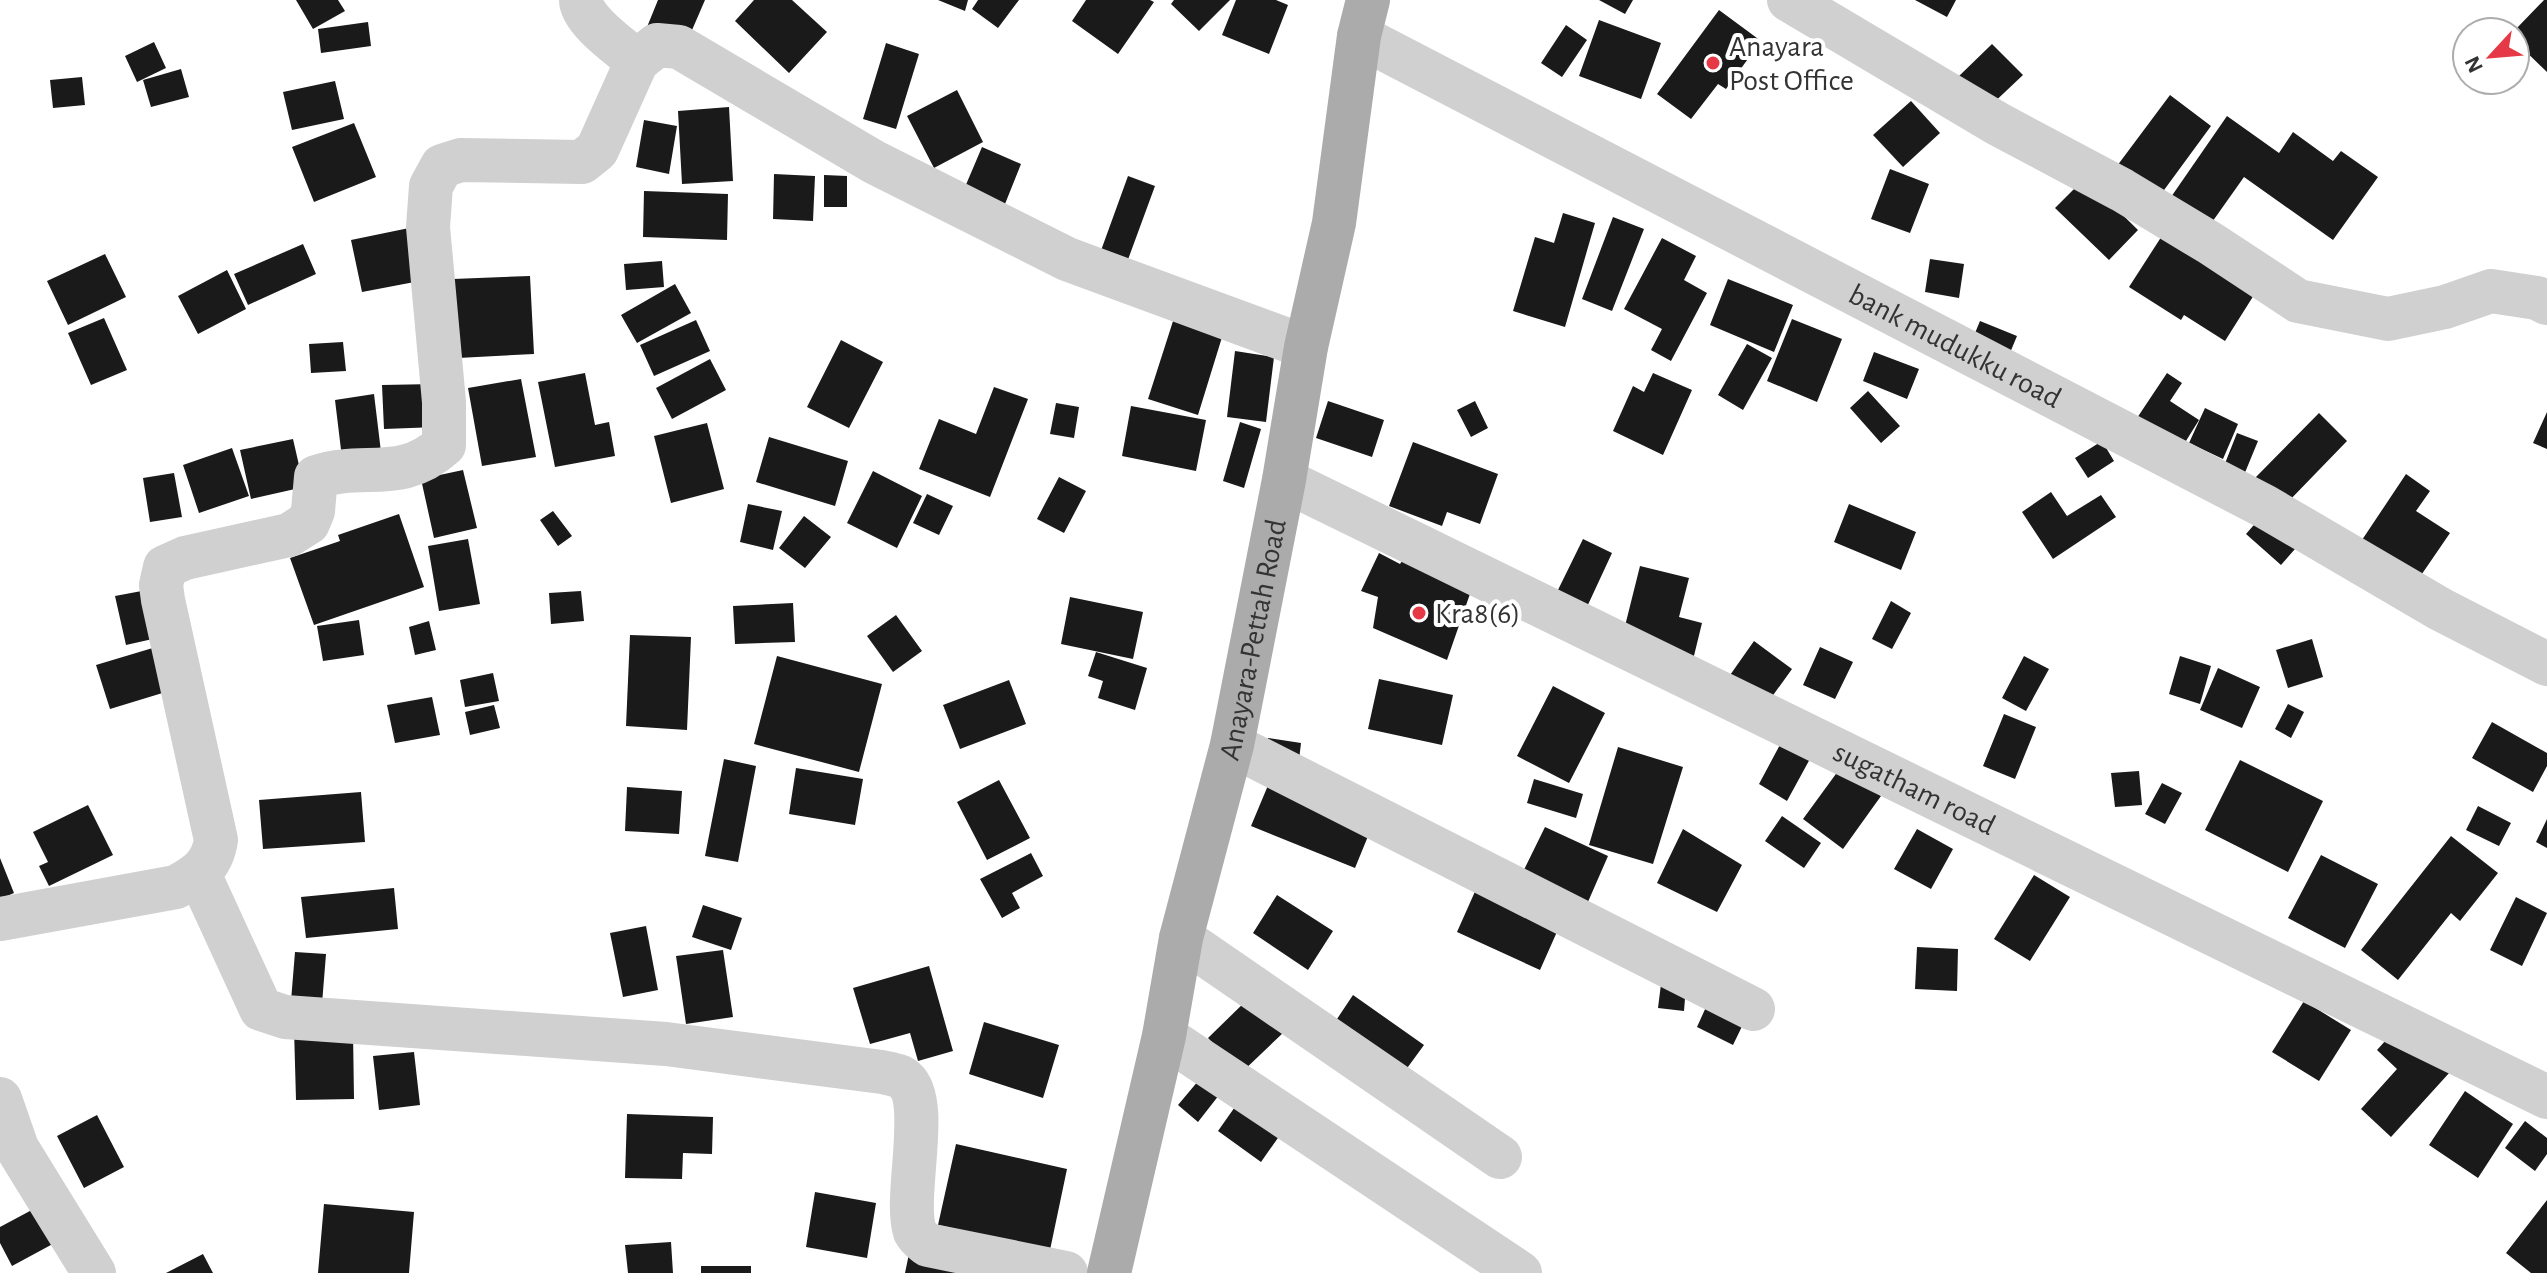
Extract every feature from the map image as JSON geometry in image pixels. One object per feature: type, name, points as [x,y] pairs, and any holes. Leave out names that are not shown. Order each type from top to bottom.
[{"type":"main road","name":"Anayara-Pettah Road","points":[[1109,1273],[1164,1036],[1181,938],[1232,745],[1284,480],[1306,347],[1334,223],[1364,18]]},
{"type":"street","points":[[581,0],[581,8],[599,29],[637,61]]},
{"type":"street","points":[[1789,0],[1998,124],[2122,190],[2298,301],[2388,319],[2445,307],[2491,291],[2537,298],[2547,303]]},
{"type":"street","name":"bank mudukku road","points":[[1364,18],[2264,506],[2428,602],[2547,664]]},
{"type":"street","points":[[0,919],[176,887],[199,874],[213,856],[216,840],[163,600],[161,585],[165,567],[185,558],[289,535],[308,523],[313,511],[316,477],[329,473],[410,467],[429,459],[444,445],[444,402],[428,227],[431,186],[442,166],[461,160],[582,162],[597,150],[637,61],[657,45],[679,47],[874,162],[1067,259],[1306,347]]},
{"type":"street","name":"sugatham road","points":[[1284,480],[2547,1097]]},
{"type":"street","points":[[1232,745],[1753,1009]]},
{"type":"street","points":[[199,874],[261,1009],[285,1017],[666,1044],[882,1072],[904,1078],[913,1090],[916,1114],[912,1214],[916,1236],[928,1245],[1066,1273]]},
{"type":"street","points":[[1181,938],[1500,1157]]},
{"type":"street","points":[[1164,1036],[1520,1273]]},
{"type":"street","points":[[0,1099],[17,1148],[94,1273]]},
{"type":"building","points":[[296,0],[338,0],[345,11],[313,29]]},
{"type":"building","points":[[658,0],[705,0],[686,44],[647,27]]},
{"type":"building","points":[[754,0],[792,0],[827,32],[789,73],[735,21]]},
{"type":"building","points":[[938,0],[968,0],[965,11]]},
{"type":"building","points":[[978,0],[1019,0],[998,28],[972,9]]},
{"type":"building","points":[[1086,0],[1154,2],[1118,54],[1072,21]]},
{"type":"building","points":[[1174,0],[1230,0],[1199,31],[1171,4]]},
{"type":"building","points":[[1236,0],[1276,0],[1288,5],[1269,54],[1222,35]]},
{"type":"building","points":[[1599,0],[1633,0],[1625,14]]},
{"type":"building","points":[[1915,0],[1956,0],[1947,17]]},
{"type":"building","points":[[2547,0],[2547,72],[2531,56],[2531,16],[2529,16]]},
{"type":"building","name":"Anayara Post Office","points":[[1719,10],[1761,41],[1726,89],[1718,84],[1691,119],[1657,94]]},
{"type":"building","points":[[1599,20],[1661,43],[1641,99],[1579,76]]},
{"type":"building","points":[[368,22],[371,46],[321,53],[318,29]]},
{"type":"building","points":[[1566,25],[1587,40],[1562,77],[1541,63]]},
{"type":"building","points":[[154,42],[166,68],[137,82],[125,56]]},
{"type":"building","points":[[886,43],[919,54],[896,129],[863,119]]},
{"type":"building","points":[[1992,44],[2023,75],[1987,109],[1957,78]]},
{"type":"building","points":[[181,69],[189,97],[151,107],[143,80]]},
{"type":"building","points":[[82,77],[85,105],[53,108],[50,80]]},
{"type":"building","points":[[335,81],[344,119],[292,130],[283,92]]},
{"type":"building","points":[[957,90],[983,142],[934,168],[907,116]]},
{"type":"building","points":[[2170,95],[2211,126],[2156,201],[2114,170]]},
{"type":"building","points":[[1911,101],[1940,133],[1903,167],[1873,135]]},
{"type":"building","points":[[729,107],[733,181],[682,184],[678,111]]},
{"type":"building","points":[[2227,116],[2279,153],[2293,132],[2333,161],[2341,151],[2378,177],[2333,240],[2244,177],[2210,225],[2171,197]]},
{"type":"building","points":[[644,120],[677,126],[669,174],[636,167]]},
{"type":"building","points":[[354,123],[376,177],[314,202],[292,147]]},
{"type":"building","points":[[982,147],[1021,164],[1005,204],[965,187]]},
{"type":"building","points":[[1890,169],[1929,184],[1910,233],[1871,219]]},
{"type":"building","points":[[774,174],[815,176],[813,221],[773,219]]},
{"type":"building","points":[[824,175],[847,176],[847,207],[824,207]]},
{"type":"building","points":[[1128,176],[1155,186],[1126,265],[1099,256]]},
{"type":"building","points":[[2085,178],[2138,230],[2109,260],[2055,208]]},
{"type":"building","points":[[644,191],[728,194],[727,240],[643,237]]},
{"type":"building","points":[[1563,213],[1595,223],[1565,327],[1513,311],[1535,237],[1554,243]]},
{"type":"building","points":[[1613,217],[1644,229],[1612,311],[1582,299]]},
{"type":"building","points":[[414,227],[425,280],[362,292],[351,240]]},
{"type":"building","points":[[2167,228],[2259,287],[2225,341],[2184,315],[2181,320],[2129,287]]},
{"type":"building","points":[[1662,238],[1696,256],[1684,280],[1707,293],[1671,361],[1651,350],[1662,329],[1624,309]]},
{"type":"building","points":[[303,244],[316,274],[248,305],[234,274]]},
{"type":"building","points":[[105,254],[126,297],[68,325],[47,281]]},
{"type":"building","points":[[1930,259],[1964,264],[1959,298],[1925,292]]},
{"type":"building","points":[[662,261],[664,287],[626,290],[624,264]]},
{"type":"building","points":[[227,270],[246,309],[198,334],[178,296]]},
{"type":"building","points":[[530,276],[534,354],[458,358],[453,279]]},
{"type":"building","points":[[1728,279],[1793,305],[1774,352],[1710,325]]},
{"type":"building","points":[[675,284],[691,313],[637,343],[621,315]]},
{"type":"building","points":[[104,318],[127,370],[91,385],[68,333]]},
{"type":"building","points":[[1174,318],[1223,334],[1198,415],[1148,399]]},
{"type":"building","points":[[1792,319],[1842,339],[1817,402],[1767,381]]},
{"type":"building","points":[[696,320],[710,351],[654,376],[640,345]]},
{"type":"building","points":[[1980,321],[2017,336],[2007,360],[1970,345]]},
{"type":"building","points":[[841,340],[883,362],[849,428],[807,407]]},
{"type":"building","points":[[343,342],[346,371],[311,373],[309,344]]},
{"type":"building","points":[[1747,344],[1772,358],[1743,410],[1718,395]]},
{"type":"building","points":[[1235,351],[1274,357],[1266,422],[1227,417]]},
{"type":"building","points":[[1874,352],[1919,369],[1907,399],[1863,381]]},
{"type":"building","points":[[710,359],[726,390],[672,419],[656,388]]},
{"type":"building","points":[[585,373],[595,425],[609,422],[615,456],[555,467],[538,382]]},
{"type":"building","points":[[1653,373],[1692,390],[1663,455],[1613,431],[1633,386],[1644,392]]},
{"type":"building","points":[[2167,373],[2182,383],[2170,401],[2199,420],[2176,457],[2131,427]]},
{"type":"building","points":[[521,379],[536,457],[482,466],[468,388]]},
{"type":"building","points":[[435,384],[437,427],[384,429],[382,385]]},
{"type":"building","points":[[994,387],[1028,399],[990,497],[919,469],[939,419],[976,434]]},
{"type":"building","points":[[1868,391],[1900,426],[1881,443],[1850,408]]},
{"type":"building","points":[[374,394],[381,452],[342,458],[335,400]]},
{"type":"building","points":[[1328,401],[1384,420],[1372,457],[1316,438]]},
{"type":"building","points":[[1475,401],[1488,428],[1471,437],[1457,410]]},
{"type":"building","points":[[1056,403],[1079,407],[1074,438],[1050,434]]},
{"type":"building","points":[[1131,406],[1206,420],[1196,471],[1122,456]]},
{"type":"building","points":[[2205,408],[2238,424],[2223,459],[2189,443]]},
{"type":"building","points":[[2547,412],[2547,449],[2533,443]]},
{"type":"building","points":[[2319,413],[2347,441],[2283,507],[2255,478]]},
{"type":"building","points":[[1240,422],[1261,429],[1244,488],[1223,481]]},
{"type":"building","points":[[707,423],[724,489],[671,503],[654,436]]},
{"type":"building","points":[[2237,433],[2258,441],[2244,475],[2224,466]]},
{"type":"building","points":[[769,437],[848,461],[835,506],[756,482]]},
{"type":"building","points":[[293,439],[304,487],[251,499],[240,450]]},
{"type":"building","points":[[2102,441],[2114,461],[2088,478],[2075,458]]},
{"type":"building","points":[[1413,442],[1498,474],[1480,524],[1447,512],[1442,526],[1389,506]]},
{"type":"building","points":[[232,448],[249,496],[199,513],[183,465]]},
{"type":"building","points":[[463,470],[477,528],[434,538],[421,479]]},
{"type":"building","points":[[873,471],[922,496],[897,548],[847,523]]},
{"type":"building","points":[[174,473],[182,517],[150,522],[143,478]]},
{"type":"building","points":[[2406,474],[2430,491],[2416,511],[2450,533],[2413,587],[2354,552]]},
{"type":"building","points":[[1059,477],[1086,491],[1064,533],[1037,519]]},
{"type":"building","points":[[2051,492],[2067,516],[2101,495],[2116,517],[2053,559],[2022,512]]},
{"type":"building","points":[[927,494],[953,506],[939,535],[913,523]]},
{"type":"building","points":[[748,504],[782,511],[773,550],[740,542]]},
{"type":"building","points":[[1849,504],[1916,532],[1901,570],[1834,542]]},
{"type":"building","points":[[2267,510],[2302,541],[2281,565],[2246,534]]},
{"type":"building","points":[[553,511],[572,536],[558,546],[540,520]]},
{"type":"building","points":[[399,514],[424,587],[314,625],[290,558],[340,541],[338,535]]},
{"type":"building","points":[[804,516],[831,537],[805,568],[779,548]]},
{"type":"building","points":[[468,539],[480,604],[439,611],[428,546]]},
{"type":"building","points":[[1583,539],[1612,553],[1586,609],[1556,594]]},
{"type":"building","name":"Kra8(6)","points":[[1408,552],[1471,591],[1447,660],[1373,628],[1378,597],[1361,591],[1379,553],[1400,564]]},
{"type":"building","points":[[1640,566],[1689,578],[1679,617],[1702,623],[1691,668],[1619,650]]},
{"type":"building","points":[[147,590],[157,638],[126,645],[115,596]]},
{"type":"building","points":[[581,591],[584,621],[551,624],[549,593]]},
{"type":"building","points":[[1070,597],[1143,612],[1133,659],[1061,644]]},
{"type":"building","points":[[1891,601],[1911,613],[1892,649],[1872,639]]},
{"type":"building","points":[[793,603],[795,642],[735,644],[733,606]]},
{"type":"building","points":[[896,615],[922,651],[893,672],[867,636]]},
{"type":"building","points":[[359,620],[364,655],[323,661],[317,626]]},
{"type":"building","points":[[429,621],[436,650],[415,655],[409,627]]},
{"type":"building","points":[[630,635],[691,637],[687,730],[626,726]]},
{"type":"building","points":[[2312,639],[2323,677],[2288,688],[2276,650]]},
{"type":"building","points":[[1754,641],[1792,669],[1766,705],[1728,678]]},
{"type":"building","points":[[156,647],[169,691],[110,709],[96,665]]},
{"type":"building","points":[[1820,647],[1853,662],[1835,699],[1803,685]]},
{"type":"building","points":[[1096,652],[1147,668],[1135,710],[1098,698],[1103,681],[1088,676]]},
{"type":"building","points":[[777,656],[882,684],[859,772],[754,744]]},
{"type":"building","points":[[2024,656],[2049,669],[2026,711],[2002,698]]},
{"type":"building","points":[[2180,656],[2211,666],[2200,704],[2169,694]]},
{"type":"building","points":[[2218,668],[2260,687],[2242,728],[2200,710]]},
{"type":"building","points":[[493,673],[499,701],[465,707],[460,680]]},
{"type":"building","points":[[1379,679],[1453,695],[1442,745],[1368,729]]},
{"type":"building","points":[[1009,680],[1026,724],[960,749],[943,705]]},
{"type":"building","points":[[1553,686],[1605,713],[1569,783],[1517,756]]},
{"type":"building","points":[[432,697],[440,735],[395,743],[387,705]]},
{"type":"building","points":[[2288,704],[2304,712],[2291,738],[2275,729]]},
{"type":"building","points":[[494,705],[500,728],[470,735],[465,712]]},
{"type":"building","points":[[2004,714],[2036,727],[2015,779],[1983,766]]},
{"type":"building","points":[[2492,722],[2547,753],[2547,766],[2533,792],[2472,758]]},
{"type":"building","points":[[1268,738],[1301,743],[1298,769],[1265,765]]},
{"type":"building","points":[[1782,741],[1811,757],[1787,801],[1759,784]]},
{"type":"building","points":[[1618,747],[1683,767],[1653,864],[1589,845]]},
{"type":"building","points":[[724,759],[756,766],[738,862],[705,856]]},
{"type":"building","points":[[2240,760],[2323,801],[2288,872],[2205,830]]},
{"type":"building","points":[[1841,767],[1881,796],[1843,849],[1803,819]]},
{"type":"building","points":[[796,768],[863,779],[855,825],[789,814]]},
{"type":"building","points":[[2139,771],[2142,805],[2115,807],[2111,773]]},
{"type":"building","points":[[1534,779],[1583,794],[1576,818],[1527,803]]},
{"type":"building","points":[[999,780],[1030,838],[987,860],[957,802]]},
{"type":"building","points":[[1269,783],[1373,824],[1355,868],[1251,826]]},
{"type":"building","points":[[2162,783],[2182,793],[2165,824],[2145,814]]},
{"type":"building","points":[[627,787],[682,791],[679,834],[625,831]]},
{"type":"building","points":[[361,792],[365,842],[263,849],[259,800]]},
{"type":"building","points":[[88,805],[113,855],[49,886],[39,866],[48,862],[33,832]]},
{"type":"building","points":[[2478,806],[2511,823],[2499,846],[2466,830]]},
{"type":"building","points":[[1782,816],[1821,843],[1804,868],[1765,841]]},
{"type":"building","points":[[2547,819],[2547,848],[2536,842]]},
{"type":"building","points":[[1545,827],[1608,856],[1584,911],[1519,880]]},
{"type":"building","points":[[1683,829],[1742,865],[1717,912],[1657,883]]},
{"type":"building","points":[[1917,829],[1953,849],[1931,889],[1894,869]]},
{"type":"building","points":[[2451,836],[2498,873],[2460,921],[2451,913],[2398,980],[2361,950]]},
{"type":"building","points":[[1031,853],[1043,876],[1012,893],[1020,908],[1002,918],[980,879]]},
{"type":"building","points":[[2321,855],[2378,884],[2345,948],[2288,918]]},
{"type":"building","points":[[0,858],[14,893],[0,899]]},
{"type":"building","points":[[2034,875],[2070,897],[2030,961],[1994,939]]},
{"type":"building","points":[[1477,887],[1560,925],[1540,970],[1457,932]]},
{"type":"building","points":[[394,888],[398,929],[306,938],[301,897]]},
{"type":"building","points":[[1277,895],[1333,931],[1308,970],[1253,933]]},
{"type":"building","points":[[2516,897],[2547,913],[2522,966],[2490,950]]},
{"type":"building","points":[[703,905],[742,918],[731,950],[692,937]]},
{"type":"building","points":[[646,926],[658,990],[623,997],[610,933]]},
{"type":"building","points":[[1917,947],[1958,949],[1957,991],[1915,989]]},
{"type":"building","points":[[723,950],[733,1017],[686,1024],[676,956]]},
{"type":"building","points":[[295,952],[326,954],[322,1004],[291,1001]]},
{"type":"building","points":[[929,966],[953,1051],[918,1061],[910,1033],[870,1044],[853,988]]},
{"type":"building","points":[[1661,984],[1686,986],[1684,1011],[1658,1008]]},
{"type":"building","points":[[1353,995],[1424,1045],[1405,1071],[1335,1022]]},
{"type":"building","points":[[1251,996],[1284,1032],[1241,1073],[1208,1038]]},
{"type":"building","points":[[1711,996],[1748,1014],[1733,1045],[1697,1027]]},
{"type":"building","points":[[2304,1001],[2351,1030],[2319,1081],[2272,1052]]},
{"type":"building","points":[[2404,1020],[2450,1072],[2391,1137],[2361,1109],[2397,1069],[2377,1050]]},
{"type":"building","points":[[984,1022],[1059,1045],[1043,1098],[969,1074]]},
{"type":"building","points":[[294,1028],[353,1031],[354,1099],[296,1100]]},
{"type":"building","points":[[414,1052],[420,1105],[379,1110],[373,1056]]},
{"type":"building","points":[[1204,1074],[1223,1090],[1198,1122],[1178,1105]]},
{"type":"building","points":[[2465,1091],[2513,1124],[2478,1178],[2429,1145]]},
{"type":"building","points":[[1237,1104],[1280,1135],[1261,1162],[1218,1131]]},
{"type":"building","points":[[627,1114],[713,1117],[712,1154],[683,1153],[682,1179],[625,1178]]},
{"type":"building","points":[[97,1115],[124,1167],[84,1188],[57,1136]]},
{"type":"building","points":[[2525,1121],[2547,1138],[2547,1154],[2535,1171],[2505,1148]]},
{"type":"building","points":[[956,1144],[1067,1169],[1050,1250],[938,1225]]},
{"type":"building","points":[[815,1192],[876,1203],[867,1258],[806,1247]]},
{"type":"building","points":[[2547,1200],[2547,1273],[2531,1273],[2506,1253]]},
{"type":"building","points":[[43,1204],[62,1239],[12,1266],[0,1243],[0,1227]]},
{"type":"building","points":[[324,1204],[414,1212],[409,1273],[318,1273]]},
{"type":"building","points":[[671,1242],[673,1273],[628,1273],[625,1245]]},
{"type":"building","points":[[910,1249],[994,1273],[905,1273]]},
{"type":"building","points":[[203,1254],[213,1273],[166,1273]]},
{"type":"building","points":[[701,1266],[751,1266],[751,1273],[701,1273]]},
{"type":"place","name":"Anayara Post Office","points":[[1713,63]]},
{"type":"place","name":"Kra8(6)","points":[[1419,613]]}]
